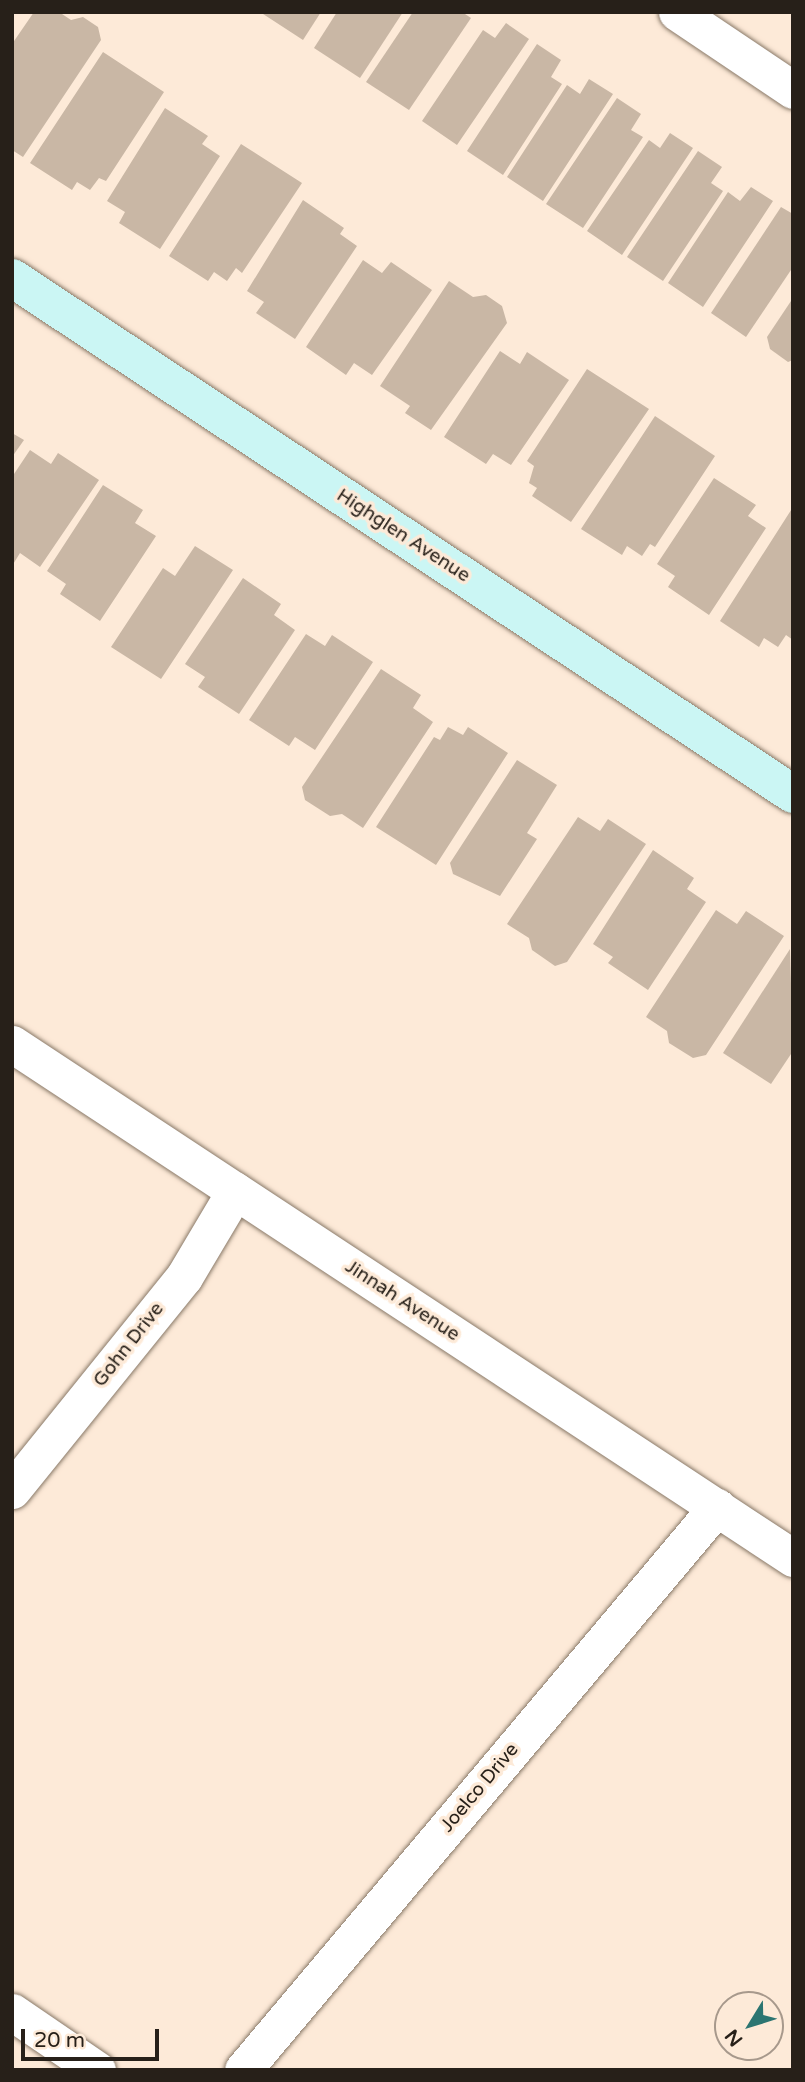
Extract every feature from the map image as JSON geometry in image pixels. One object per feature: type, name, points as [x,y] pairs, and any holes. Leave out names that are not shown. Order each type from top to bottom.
[{"type":"street","points":[[677,12],[793,90]]},
{"type":"street","name":"Highglen Avenue","points":[[12,278],[793,794]]},
{"type":"street","name":"Jinnah Avenue","points":[[12,1044],[793,1558]]},
{"type":"street","name":"Gohn Drive","points":[[12,1490],[184,1277],[235,1191]]},
{"type":"street","name":"Joelco Drive","points":[[243,2070],[716,1507]]},
{"type":"street","points":[[12,2012],[97,2070]]},
{"type":"building","points":[[34,12],[59,12],[71,20],[83,17],[98,27],[101,40],[23,157],[12,150],[12,44]]},
{"type":"building","points":[[260,12],[321,12],[303,40]]},
{"type":"building","points":[[337,12],[403,12],[360,78],[314,48]]},
{"type":"building","points":[[413,12],[462,12],[471,18],[409,110],[366,82]]},
{"type":"building","points":[[506,23],[529,39],[457,145],[422,121],[483,30],[495,38]]},
{"type":"building","points":[[537,44],[561,60],[551,77],[562,84],[503,175],[467,151]]},
{"type":"building","points":[[103,52],[164,92],[106,181],[99,178],[90,190],[77,182],[72,190],[30,163]]},
{"type":"building","points":[[589,79],[613,94],[543,201],[507,177],[567,85],[580,94]]},
{"type":"building","points":[[617,98],[641,114],[631,130],[643,137],[583,228],[546,204]]},
{"type":"building","points":[[165,108],[208,136],[202,144],[220,156],[160,249],[119,223],[125,212],[107,201]]},
{"type":"building","points":[[670,133],[693,148],[622,255],[587,231],[649,140],[660,148]]},
{"type":"building","points":[[241,144],[302,183],[242,273],[236,268],[227,281],[214,272],[208,281],[169,256]]},
{"type":"building","points":[[698,151],[722,167],[711,183],[723,191],[663,281],[627,257]]},
{"type":"building","points":[[751,187],[773,201],[703,307],[668,283],[728,192],[740,201]]},
{"type":"building","points":[[303,200],[344,228],[340,234],[357,246],[295,339],[256,313],[264,302],[247,291]]},
{"type":"building","points":[[781,207],[793,214],[793,267],[746,337],[711,313]]},
{"type":"building","points":[[363,260],[382,273],[391,262],[432,290],[372,375],[354,363],[346,375],[306,347]]},
{"type":"building","points":[[449,281],[473,297],[486,295],[502,306],[507,323],[431,430],[405,413],[410,406],[380,386]]},
{"type":"building","points":[[793,298],[793,360],[788,362],[770,349],[767,337]]},
{"type":"building","points":[[500,351],[520,364],[527,352],[569,380],[511,465],[493,454],[486,464],[444,437]]},
{"type":"building","points":[[587,369],[649,409],[571,522],[532,496],[537,488],[529,483],[534,466],[527,461]]},
{"type":"building","points":[[655,416],[715,456],[655,547],[650,544],[642,556],[627,546],[622,555],[581,529]]},
{"type":"building","points":[[12,433],[24,440],[12,457]]},
{"type":"building","points":[[30,450],[51,464],[58,453],[99,480],[40,567],[20,553],[12,566],[12,477]]},
{"type":"building","points":[[714,478],[756,505],[748,516],[766,528],[709,615],[668,587],[675,576],[657,564]]},
{"type":"building","points":[[103,485],[143,510],[135,523],[156,536],[100,621],[60,594],[66,584],[47,571]]},
{"type":"building","points":[[793,507],[793,640],[786,635],[778,647],[764,638],[759,647],[720,621]]},
{"type":"building","points":[[195,546],[233,570],[161,679],[111,647],[163,568],[175,576]]},
{"type":"building","points":[[243,578],[281,604],[274,615],[295,630],[239,714],[198,687],[205,677],[185,664]]},
{"type":"building","points":[[306,634],[325,646],[332,635],[373,662],[315,750],[295,737],[289,746],[249,720]]},
{"type":"building","points":[[381,669],[421,695],[413,708],[433,722],[363,828],[342,814],[330,816],[305,800],[302,787]]},
{"type":"building","points":[[448,727],[463,735],[468,727],[508,753],[436,865],[376,827],[434,737],[440,740]]},
{"type":"building","points":[[517,760],[557,785],[527,833],[537,839],[500,896],[453,874],[450,863]]},
{"type":"building","points":[[578,817],[600,831],[608,819],[646,844],[567,962],[555,966],[532,950],[529,938],[507,924]]},
{"type":"building","points":[[653,850],[694,878],[687,889],[706,902],[648,990],[608,963],[613,957],[593,944]]},
{"type":"building","points":[[716,910],[737,924],[746,911],[784,936],[706,1055],[693,1058],[669,1043],[667,1031],[646,1017]]},
{"type":"building","points":[[790,949],[793,1051],[771,1084],[723,1053]]}]
